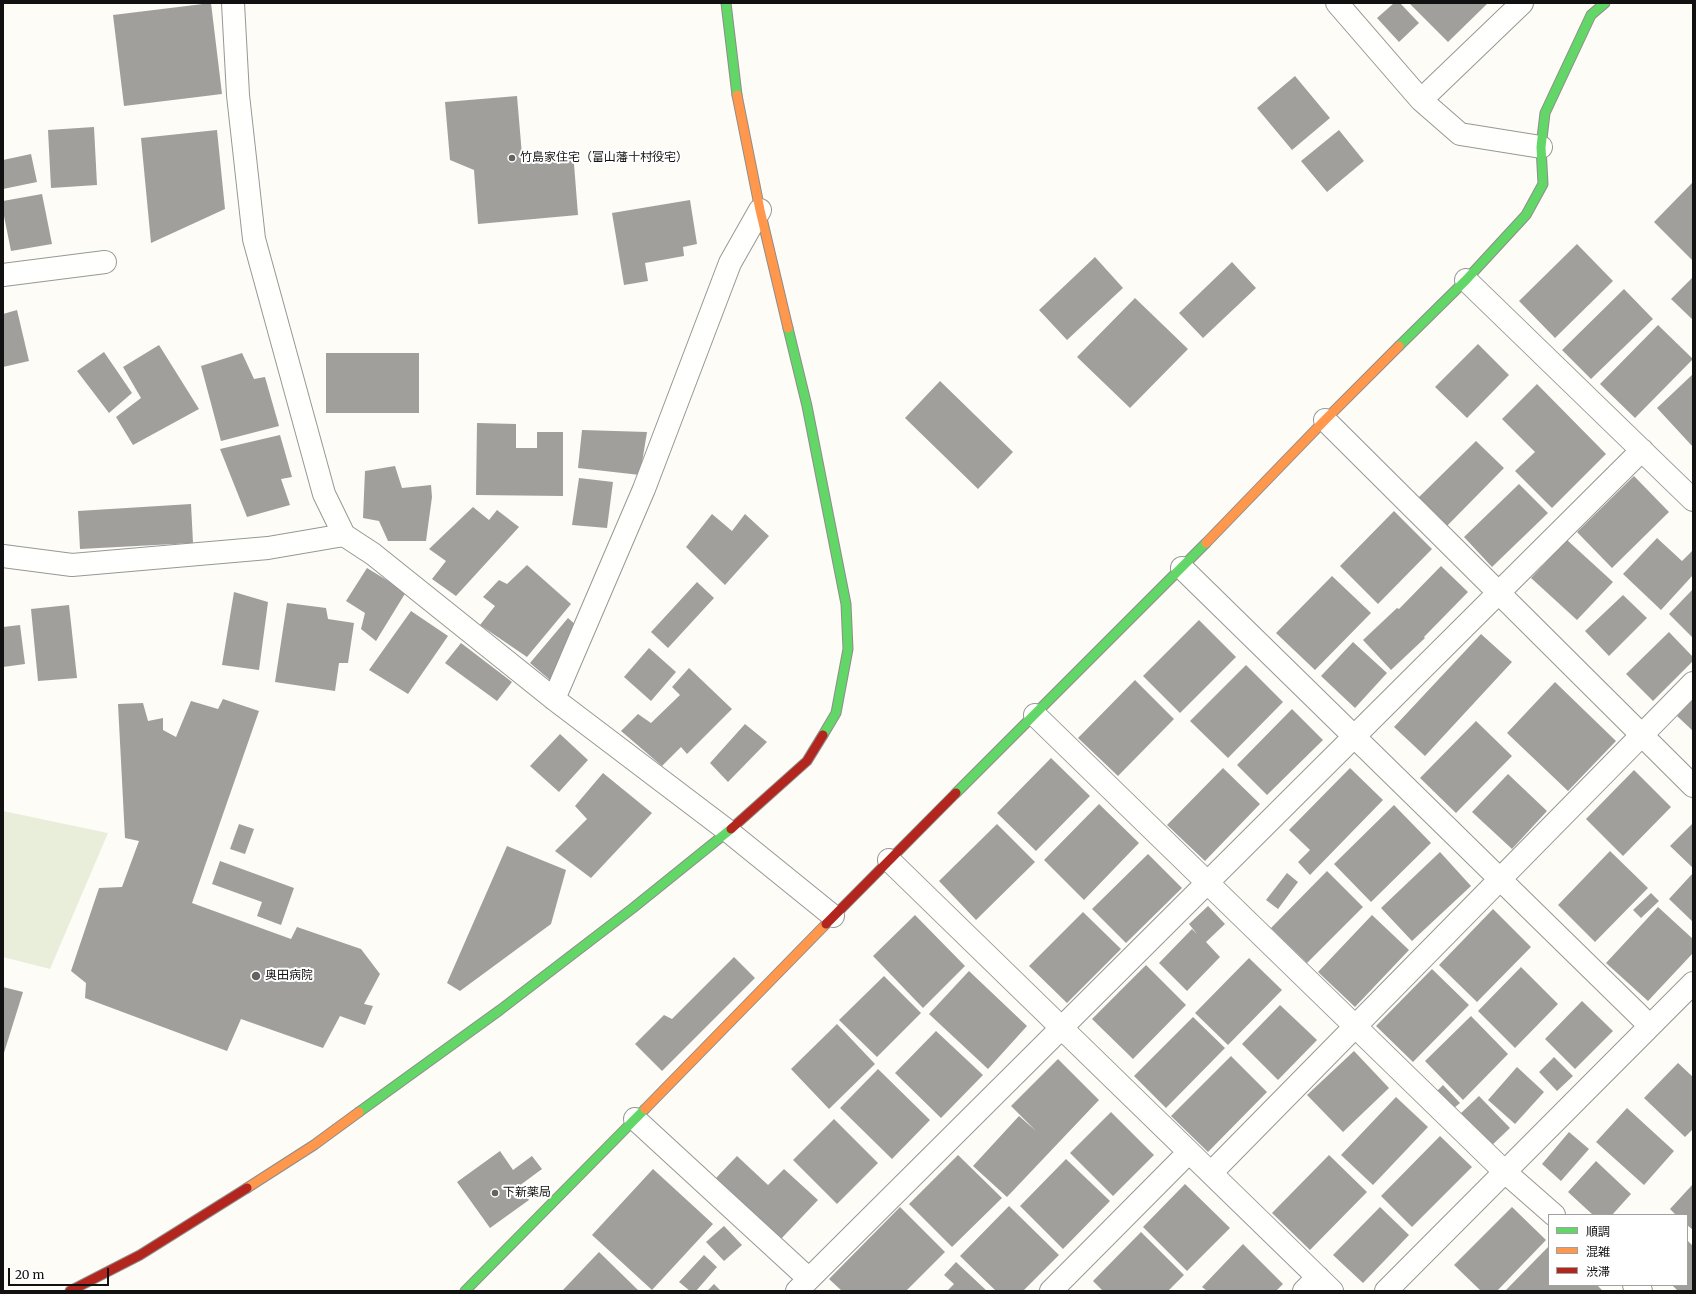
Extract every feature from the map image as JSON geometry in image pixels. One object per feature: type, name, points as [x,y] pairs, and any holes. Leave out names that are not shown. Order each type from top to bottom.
[{"type":"street","points":[[233,3],[238,95],[254,239],[324,494],[344,535],[373,554],[554,699],[728,830],[833,916]]},
{"type":"street","points":[[70,1291],[140,1255],[314,1145],[512,1001],[634,908],[728,830],[807,761],[836,713],[848,649],[846,604],[807,406],[760,210],[738,107],[726,3]]},
{"type":"street","points":[[1337,3],[1421,100],[1460,134],[1541,147]]},
{"type":"street","points":[[1421,100],[1522,3]]},
{"type":"street","points":[[465,1291],[833,916],[1182,568],[1325,420],[1466,280],[1526,215],[1543,184],[1541,147],[1545,113],[1591,15],[1605,3]]},
{"type":"street","points":[[554,699],[644,489],[730,263],[760,210]]},
{"type":"street","points":[[3,275],[105,262]]},
{"type":"street","points":[[1466,280],[1693,500]]},
{"type":"street","points":[[1325,420],[1693,786]]},
{"type":"street","points":[[635,1119],[803,1285],[1642,450]]},
{"type":"street","points":[[3,556],[72,565],[268,548],[344,535]]},
{"type":"street","points":[[1182,568],[1650,1026]]},
{"type":"street","points":[[1211,1174],[1693,684]]},
{"type":"street","points":[[1035,715],[1505,1172],[1553,1214]]},
{"type":"street","points":[[889,860],[1189,1152],[1318,1286]]},
{"type":"street","points":[[1386,1291],[1693,983]]},
{"type":"street","points":[[1051,1291],[1189,1152]]},
{"type":"green space","points":[[3,811],[108,833],[50,969],[3,957]]},
{"type":"building","points":[[211,3],[222,94],[124,106],[113,15]]},
{"type":"building","points":[[1394,3],[1400,3],[1419,23],[1399,42],[1377,18]]},
{"type":"building","points":[[1409,3],[1488,3],[1448,42]]},
{"type":"building","points":[[1295,76],[1330,118],[1292,150],[1257,108]]},
{"type":"building","name":"竹島家住宅（富山藩十村役宅）","points":[[517,96],[522,155],[573,151],[578,215],[478,224],[474,170],[450,160],[445,102]]},
{"type":"building","points":[[94,127],[97,185],[51,188],[48,130]]},
{"type":"building","points":[[217,130],[225,209],[151,243],[141,138]]},
{"type":"building","points":[[1339,130],[1364,161],[1327,192],[1301,161]]},
{"type":"building","points":[[31,154],[37,182],[3,189],[3,160]]},
{"type":"building","points":[[1693,182],[1693,261],[1654,222]]},
{"type":"building","points":[[42,194],[52,244],[11,251],[3,211],[3,201]]},
{"type":"building","points":[[690,200],[697,244],[683,247],[684,256],[645,263],[648,281],[624,285],[612,213]]},
{"type":"building","points":[[1577,244],[1613,281],[1555,338],[1519,301]]},
{"type":"building","points":[[1095,257],[1123,288],[1067,340],[1039,310]]},
{"type":"building","points":[[1232,262],[1256,288],[1203,338],[1179,313]]},
{"type":"building","points":[[1693,277],[1693,320],[1671,299]]},
{"type":"building","points":[[1624,289],[1653,319],[1591,379],[1562,350]]},
{"type":"building","points":[[1135,298],[1188,349],[1130,408],[1077,357]]},
{"type":"building","points":[[17,310],[29,361],[3,367],[3,314]]},
{"type":"building","points":[[1658,325],[1693,359],[1635,418],[1600,384]]},
{"type":"building","points":[[1478,344],[1509,375],[1467,418],[1435,387]]},
{"type":"building","points":[[159,345],[199,409],[133,445],[116,417],[141,398],[123,367]]},
{"type":"building","points":[[104,352],[132,393],[109,413],[77,371]]},
{"type":"building","points":[[242,353],[254,379],[265,377],[279,426],[221,441],[201,366]]},
{"type":"building","points":[[326,353],[419,353],[419,413],[326,413]]},
{"type":"building","points":[[1693,374],[1693,447],[1657,408]]},
{"type":"building","points":[[940,381],[1013,452],[978,489],[905,418]]},
{"type":"building","points":[[1537,384],[1606,454],[1552,508],[1515,471],[1535,452],[1502,419]]},
{"type":"building","points":[[477,423],[516,424],[516,448],[537,448],[537,432],[563,432],[563,496],[476,495]]},
{"type":"building","points":[[582,430],[647,432],[640,475],[578,468]]},
{"type":"building","points":[[280,435],[292,477],[281,479],[290,505],[247,517],[220,449]]},
{"type":"building","points":[[1476,441],[1504,468],[1444,529],[1416,500]]},
{"type":"building","points":[[395,466],[402,488],[431,485],[432,497],[426,541],[388,541],[379,521],[363,518],[365,471]]},
{"type":"building","points":[[1634,476],[1669,512],[1612,568],[1577,532]]},
{"type":"building","points":[[579,478],[613,482],[607,528],[572,525]]},
{"type":"building","points":[[1519,484],[1548,513],[1492,567],[1464,537]]},
{"type":"building","points":[[191,504],[193,543],[80,549],[78,511]]},
{"type":"building","points":[[473,507],[489,520],[497,510],[519,527],[456,596],[432,579],[446,561],[429,549]]},
{"type":"building","points":[[1394,511],[1432,549],[1378,604],[1340,566]]},
{"type":"building","points":[[712,514],[732,531],[745,514],[769,536],[725,585],[686,547]]},
{"type":"building","points":[[1657,538],[1682,561],[1693,550],[1693,575],[1661,610],[1623,574]]},
{"type":"building","points":[[1567,540],[1613,582],[1577,620],[1531,578]]},
{"type":"building","points":[[527,565],[571,604],[527,657],[480,625],[495,606],[483,597],[499,580],[507,584]]},
{"type":"building","points":[[1441,566],[1468,592],[1424,637],[1425,638],[1391,670],[1363,640],[1397,608],[1399,609]]},
{"type":"building","points":[[367,568],[406,592],[376,641],[361,629],[365,613],[346,601]]},
{"type":"building","points":[[1332,576],[1371,613],[1315,670],[1276,633]]},
{"type":"building","points":[[697,582],[714,598],[668,648],[651,632]]},
{"type":"building","points":[[1693,589],[1693,638],[1669,614]]},
{"type":"building","points":[[234,592],[268,602],[259,670],[222,665]]},
{"type":"building","points":[[1623,595],[1647,618],[1609,656],[1585,631]]},
{"type":"building","points":[[287,603],[326,608],[328,619],[354,623],[348,663],[339,663],[335,691],[275,682]]},
{"type":"building","points":[[69,605],[77,678],[38,681],[31,609]]},
{"type":"building","points":[[411,611],[448,636],[408,694],[369,670]]},
{"type":"building","points":[[568,618],[576,625],[550,680],[530,663]]},
{"type":"building","points":[[1199,620],[1236,657],[1180,713],[1143,676]]},
{"type":"building","points":[[20,625],[25,664],[3,667],[3,627]]},
{"type":"building","points":[[1669,632],[1693,657],[1693,661],[1653,701],[1626,674]]},
{"type":"building","points":[[1481,634],[1512,662],[1425,756],[1394,727]]},
{"type":"building","points":[[1353,642],[1387,673],[1355,708],[1321,676]]},
{"type":"building","points":[[461,643],[512,682],[497,701],[445,663]]},
{"type":"building","points":[[649,648],[676,672],[651,701],[624,677]]},
{"type":"building","points":[[1246,665],[1283,702],[1228,758],[1190,721]]},
{"type":"building","points":[[689,668],[732,709],[687,754],[681,747],[662,766],[621,731],[638,714],[651,723],[680,695],[672,687]]},
{"type":"building","points":[[1135,680],[1174,719],[1118,776],[1078,738]]},
{"type":"building","points":[[1555,682],[1616,741],[1568,791],[1507,733]]},
{"type":"building","points":[[223,699],[259,711],[192,903],[291,939],[297,927],[361,949],[380,974],[364,1004],[373,1006],[365,1025],[340,1016],[323,1048],[241,1019],[227,1051],[85,998],[86,983],[71,971],[99,888],[122,887],[139,841],[125,838],[118,704],[143,703],[148,721],[163,718],[163,730],[176,737],[191,701],[218,709]]},
{"type":"building","points":[[1693,699],[1693,731],[1677,716]]},
{"type":"building","points":[[1292,709],[1323,740],[1267,795],[1237,765]]},
{"type":"building","points":[[1476,721],[1512,756],[1456,813],[1420,778]]},
{"type":"building","points":[[745,724],[767,742],[728,782],[710,763]]},
{"type":"building","points":[[560,734],[588,760],[559,792],[530,766]]},
{"type":"building","points":[[1051,758],[1090,796],[1036,851],[997,813]]},
{"type":"building","points":[[1223,768],[1260,804],[1205,861],[1167,825]]},
{"type":"building","points":[[1350,768],[1383,800],[1310,875],[1298,862],[1310,850],[1289,830]]},
{"type":"building","points":[[1634,770],[1671,807],[1623,856],[1586,819]]},
{"type":"building","points":[[603,773],[652,813],[591,878],[555,851],[587,819],[575,806]]},
{"type":"building","points":[[1508,774],[1547,811],[1512,849],[1472,812]]},
{"type":"building","points":[[1099,804],[1139,843],[1084,900],[1044,860]]},
{"type":"building","points":[[1394,805],[1431,843],[1371,902],[1334,864]]},
{"type":"building","points":[[1693,823],[1693,868],[1670,846]]},
{"type":"building","points":[[239,824],[254,829],[245,854],[230,849]]},
{"type":"building","points":[[997,824],[1035,862],[976,920],[939,881]]},
{"type":"building","points":[[507,846],[566,870],[551,924],[460,991],[447,983]]},
{"type":"building","points":[[1610,851],[1648,888],[1595,942],[1558,905]]},
{"type":"building","points":[[1440,852],[1471,886],[1412,941],[1381,908]]},
{"type":"building","points":[[1148,854],[1182,888],[1126,943],[1092,909]]},
{"type":"building","points":[[220,861],[294,888],[281,925],[257,916],[262,902],[212,884]]},
{"type":"building","points":[[1327,871],[1363,907],[1307,963],[1271,928]]},
{"type":"building","points":[[1287,873],[1298,882],[1278,909],[1266,900]]},
{"type":"building","points":[[1693,873],[1693,922],[1669,899]]},
{"type":"building","points":[[1651,893],[1659,901],[1641,918],[1633,910]]},
{"type":"building","points":[[1208,906],[1225,924],[1206,942],[1220,957],[1187,991],[1159,963],[1192,929],[1197,934],[1189,924]]},
{"type":"building","points":[[1658,907],[1693,939],[1693,953],[1648,1001],[1606,963]]},
{"type":"building","points":[[1493,909],[1531,947],[1477,1002],[1439,965]]},
{"type":"building","points":[[1083,912],[1121,949],[1067,1003],[1029,966]]},
{"type":"building","points":[[915,915],[965,966],[923,1008],[873,956]]},
{"type":"building","points":[[1372,915],[1409,950],[1355,1007],[1318,972]]},
{"type":"building","points":[[734,957],[755,978],[662,1071],[635,1044],[664,1015],[672,1019]]},
{"type":"building","points":[[1249,958],[1282,990],[1228,1045],[1195,1013]]},
{"type":"building","points":[[1146,965],[1186,1005],[1133,1059],[1092,1019]]},
{"type":"building","points":[[1521,967],[1558,1004],[1515,1048],[1478,1011]]},
{"type":"building","points":[[1432,969],[1469,1005],[1413,1062],[1376,1026]]},
{"type":"building","points":[[969,971],[1027,1026],[988,1069],[929,1014]]},
{"type":"building","points":[[884,976],[921,1013],[877,1057],[839,1020]]},
{"type":"building","points":[[3,987],[23,992],[3,1056]]},
{"type":"building","points":[[1582,1001],[1613,1031],[1575,1069],[1545,1039]]},
{"type":"building","points":[[1280,1005],[1317,1040],[1278,1080],[1242,1044]]},
{"type":"building","points":[[1471,1016],[1508,1054],[1463,1100],[1425,1061]]},
{"type":"building","points":[[1193,1017],[1225,1048],[1166,1108],[1134,1076]]},
{"type":"building","points":[[837,1024],[875,1064],[829,1109],[791,1069]]},
{"type":"building","points":[[936,1031],[983,1075],[941,1118],[895,1073]]},
{"type":"building","points":[[1354,1051],[1389,1088],[1343,1132],[1307,1095]]},
{"type":"building","points":[[1231,1056],[1267,1092],[1208,1152],[1171,1116]]},
{"type":"building","points":[[1554,1057],[1573,1076],[1557,1091],[1539,1072]]},
{"type":"building","points":[[1058,1059],[1099,1100],[1007,1197],[973,1166],[1019,1116],[1036,1131],[1011,1106]]},
{"type":"building","points":[[1678,1063],[1693,1077],[1693,1129],[1685,1137],[1644,1098]]},
{"type":"building","points":[[1517,1067],[1544,1092],[1515,1124],[1488,1100]]},
{"type":"building","points":[[878,1069],[930,1120],[892,1159],[840,1108]]},
{"type":"building","points":[[1443,1085],[1460,1103],[1454,1108],[1437,1091]]},
{"type":"building","points":[[1479,1096],[1510,1128],[1489,1148],[1458,1116]]},
{"type":"building","points":[[1396,1097],[1428,1127],[1373,1185],[1341,1155]]},
{"type":"building","points":[[1627,1108],[1674,1151],[1644,1185],[1596,1142]]},
{"type":"building","points":[[1111,1112],[1154,1155],[1113,1196],[1070,1153]]},
{"type":"building","points":[[834,1119],[878,1163],[837,1204],[793,1160]]},
{"type":"building","points":[[1569,1132],[1589,1149],[1561,1181],[1542,1164]]},
{"type":"building","points":[[1440,1136],[1472,1167],[1412,1227],[1381,1196]]},
{"type":"building","name":"下新薬局","points":[[500,1151],[513,1170],[532,1156],[542,1169],[519,1186],[529,1200],[490,1228],[457,1182]]},
{"type":"building","points":[[958,1155],[1002,1198],[952,1247],[909,1204]]},
{"type":"building","points":[[1329,1155],[1367,1192],[1310,1250],[1272,1213]]},
{"type":"building","points":[[737,1156],[768,1185],[784,1169],[818,1200],[780,1240],[716,1178]]},
{"type":"building","points":[[1066,1159],[1110,1201],[1063,1249],[1020,1206]]},
{"type":"building","points":[[1596,1161],[1631,1194],[1613,1214],[1592,1214],[1568,1192]]},
{"type":"building","points":[[653,1169],[713,1224],[652,1290],[592,1235]]},
{"type":"building","points":[[1185,1184],[1230,1228],[1187,1271],[1143,1227]]},
{"type":"building","points":[[1693,1184],[1693,1230],[1688,1226],[1688,1214],[1675,1214],[1670,1209]]},
{"type":"building","points":[[1009,1206],[1059,1255],[1023,1291],[996,1291],[960,1256]]},
{"type":"building","points":[[900,1207],[945,1252],[906,1291],[842,1291],[829,1279]]},
{"type":"building","points":[[1380,1207],[1409,1235],[1363,1283],[1333,1255]]},
{"type":"building","points":[[1512,1207],[1546,1240],[1497,1291],[1481,1291],[1454,1265]]},
{"type":"building","points":[[724,1226],[742,1245],[724,1261],[706,1242]]},
{"type":"building","points":[[1141,1232],[1184,1275],[1168,1291],[1103,1291],[1093,1281]]},
{"type":"building","points":[[1688,1241],[1693,1246],[1693,1289],[1691,1291],[1678,1291],[1673,1286],[1688,1286]]},
{"type":"building","points":[[1243,1244],[1283,1284],[1276,1291],[1207,1291],[1202,1287]]},
{"type":"building","points":[[1548,1247],[1548,1286],[1598,1286],[1603,1291],[1505,1291]]},
{"type":"building","points":[[599,1252],[639,1291],[562,1291]]},
{"type":"building","points":[[704,1255],[717,1267],[696,1291],[690,1291],[679,1282]]},
{"type":"building","points":[[956,1262],[987,1291],[947,1291],[954,1284],[944,1275]]},
{"type":"building","points":[[714,1284],[721,1291],[707,1291]]},
{"type":"traffic: fast","points":[[726,3],[737,95]]},
{"type":"traffic: fast","points":[[1399,346],[1466,280],[1526,215],[1543,184],[1541,147],[1545,113],[1591,15],[1605,3]]},
{"type":"traffic: fast","points":[[788,328],[807,406],[846,604],[848,649],[836,713],[823,735]]},
{"type":"traffic: fast","points":[[956,793],[1206,543]]},
{"type":"traffic: fast","points":[[359,1112],[500,1010],[633,908],[731,829]]},
{"type":"traffic: fast","points":[[465,1291],[645,1109]]},
{"type":"traffic: slow","points":[[737,95],[760,210],[788,328]]},
{"type":"traffic: slow","points":[[1206,543],[1399,346]]},
{"type":"traffic: slow","points":[[645,1109],[826,924]]},
{"type":"traffic: slow","points":[[247,1188],[314,1145],[359,1112]]},
{"type":"traffic: jam","points":[[731,829],[807,761],[823,735]]},
{"type":"traffic: jam","points":[[826,924],[956,793]]},
{"type":"traffic: jam","points":[[70,1291],[140,1255],[247,1188]]},
{"type":"place","name":"竹島家住宅（富山藩十村役宅）","points":[[512,158]]},
{"type":"place","name":"奥田病院","points":[[256,976]]},
{"type":"place","name":"下新薬局","points":[[495,1193]]}]
